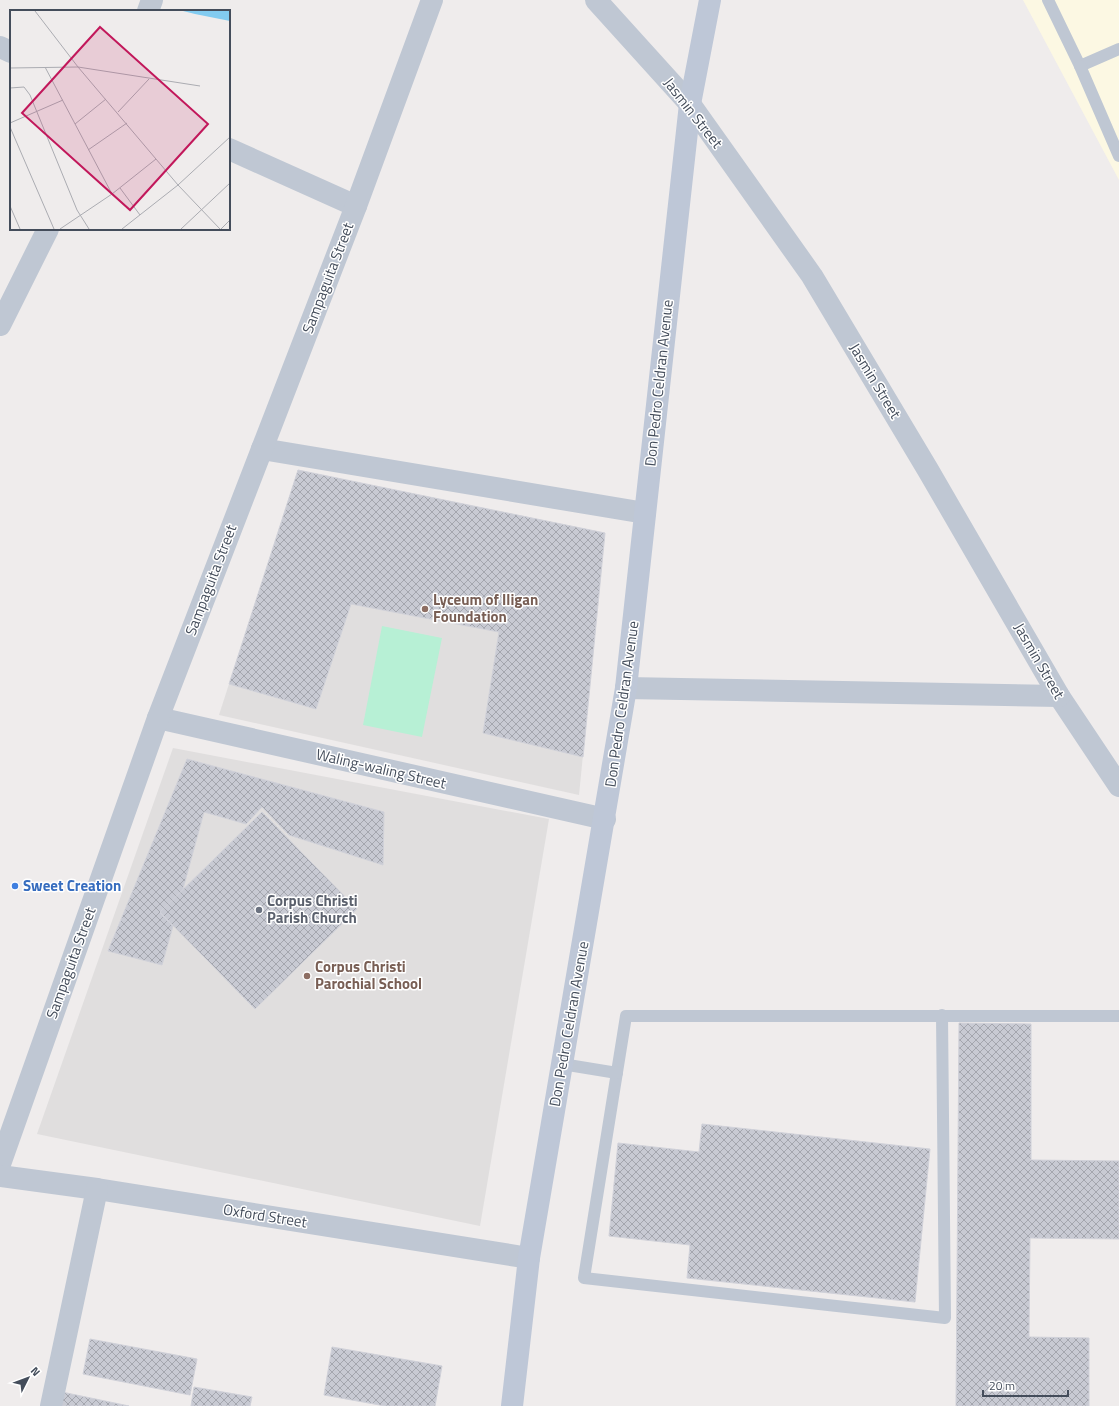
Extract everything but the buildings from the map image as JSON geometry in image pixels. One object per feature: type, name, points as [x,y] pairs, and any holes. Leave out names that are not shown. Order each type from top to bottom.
[{"type":"main road","name":"Don Pedro Celdran Avenue","points":[[512,1406],[529,1258],[605,820],[626,688],[690,104],[710,0]]},
{"type":"street","points":[[148,10],[152,0]]},
{"type":"street","name":"Sampaguita Street","points":[[0,1164],[158,718],[356,206],[432,0]]},
{"type":"street","name":"Jasmin Street","points":[[596,0],[690,104],[812,276],[932,477],[1058,696],[1119,786]]},
{"type":"street","points":[[0,47],[10,52]]},
{"type":"street","points":[[230,149],[356,206]]},
{"type":"street","points":[[0,325],[48,230]]},
{"type":"street","points":[[262,449],[645,512]]},
{"type":"street","points":[[626,688],[1058,696]]},
{"type":"street","name":"Waling-waling Street","points":[[158,718],[605,820]]},
{"type":"street","name":"Oxford Street","points":[[0,1176],[97,1189],[529,1258]]},
{"type":"street","points":[[51,1406],[97,1189]]},
{"type":"lane","points":[[1048,0],[1080,66],[1119,156]]},
{"type":"lane","points":[[1080,66],[1119,49]]},
{"type":"lane","points":[[942,1015],[945,1318],[584,1278],[626,1016],[942,1015],[1119,1016]]},
{"type":"lane","points":[[562,1064],[617,1073]]},
{"type":"shaded area","points":[[1023,0],[1119,0],[1119,180]]},
{"type":"shaded area","name":"Lyceum of Iligan Foundation","points":[[298,470],[605,533],[579,795],[219,715]]},
{"type":"shaded area","name":"Corpus Christi Parochial School","points":[[173,748],[549,819],[480,1226],[37,1134]]},
{"type":"green space","points":[[382,626],[442,638],[422,737],[363,725]]},
{"type":"place","name":"Lyceum of Iligan Foundation","points":[[425,609]]},
{"type":"place","name":"Sweet Creation","points":[[15,886]]},
{"type":"place","name":"Corpus Christi Parish Church","points":[[259,910]]},
{"type":"place","name":"Corpus Christi Parochial School","points":[[307,976]]}]
